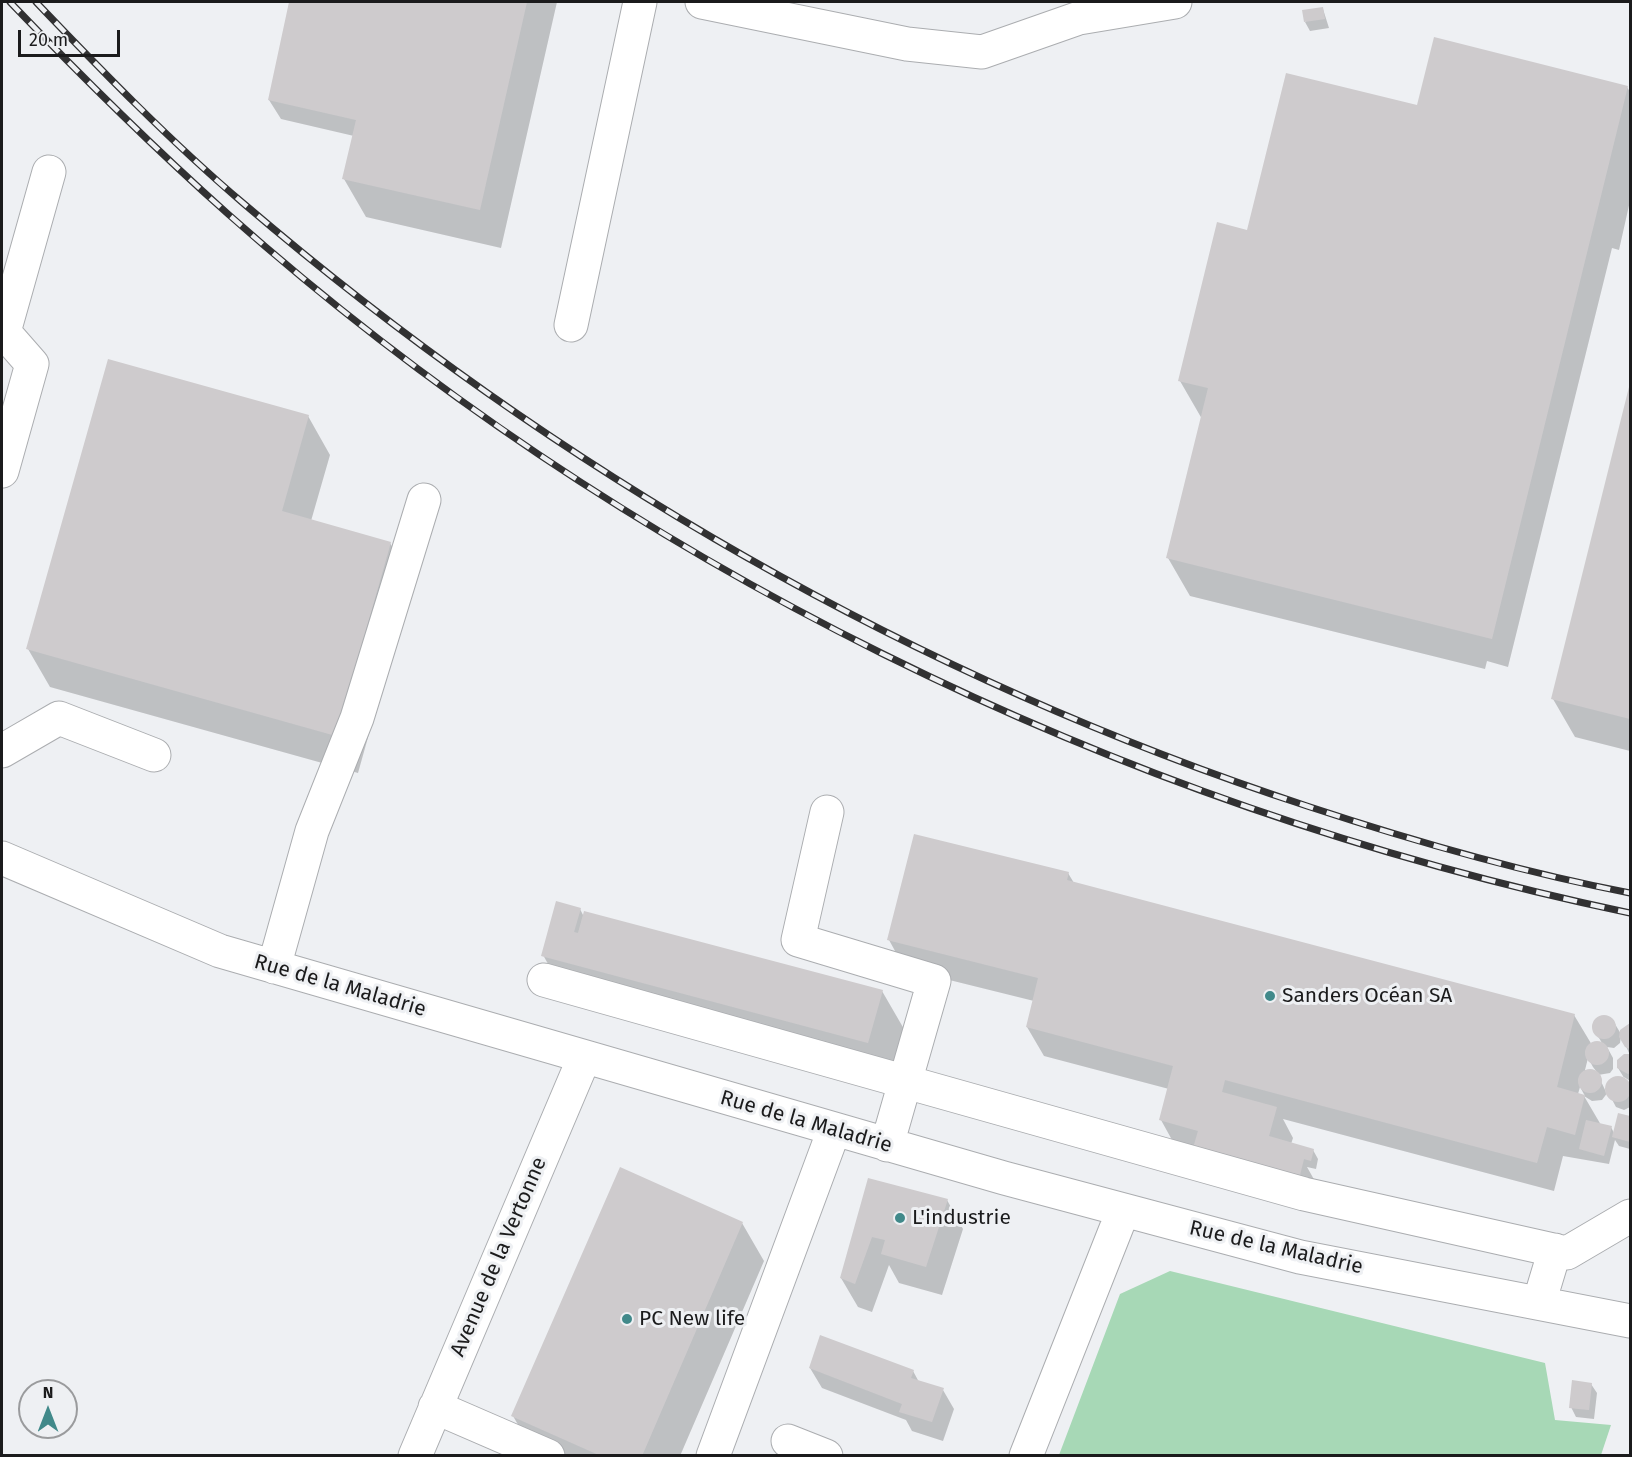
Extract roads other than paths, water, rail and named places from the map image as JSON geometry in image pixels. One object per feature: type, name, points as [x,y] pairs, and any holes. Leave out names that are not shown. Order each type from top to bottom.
[{"type":"street","points":[[571,324],[640,2]]},
{"type":"street","points":[[702,2],[907,44],[982,52],[1079,18],[1175,2]]},
{"type":"street","points":[[2,471],[32,364],[4,332],[49,172]]},
{"type":"street","points":[[274,967],[312,831],[357,718],[424,500]]},
{"type":"street","points":[[2,750],[59,718],[153,756]]},
{"type":"street","points":[[827,813],[798,940],[934,981],[887,1145]]},
{"type":"street","name":"Rue de la Maladrie","points":[[2,858],[220,951],[834,1130],[1123,1211],[1300,1257],[1630,1321]]},
{"type":"street","points":[[544,980],[1304,1194],[1567,1253],[1630,1216]]},
{"type":"street","name":"Avenue de la Vertonne","points":[[415,1455],[584,1058]]},
{"type":"street","points":[[713,1455],[834,1130]]},
{"type":"street","points":[[1026,1455],[1123,1211]]},
{"type":"street","points":[[1539,1303],[1555,1250]]},
{"type":"street","points":[[435,1407],[548,1455]]},
{"type":"street","points":[[788,1441],[826,1455]]},
{"type":"railway","points":[[10,2],[117,110],[228,214],[380,340],[541,456],[709,560],[884,654],[1064,737],[1249,807],[1438,866],[1630,913]]},
{"type":"railway","points":[[36,2],[111,80],[189,155],[243,203],[362,300],[486,392],[614,477],[745,557],[881,629],[1020,695],[1162,754],[1307,806],[1427,843],[1548,875],[1630,893]]},
{"type":"place","name":"Sanders Océan SA","points":[[1270,996]]},
{"type":"place","name":"L'industrie","points":[[900,1218]]},
{"type":"place","name":"PC New life","points":[[627,1319]]}]
